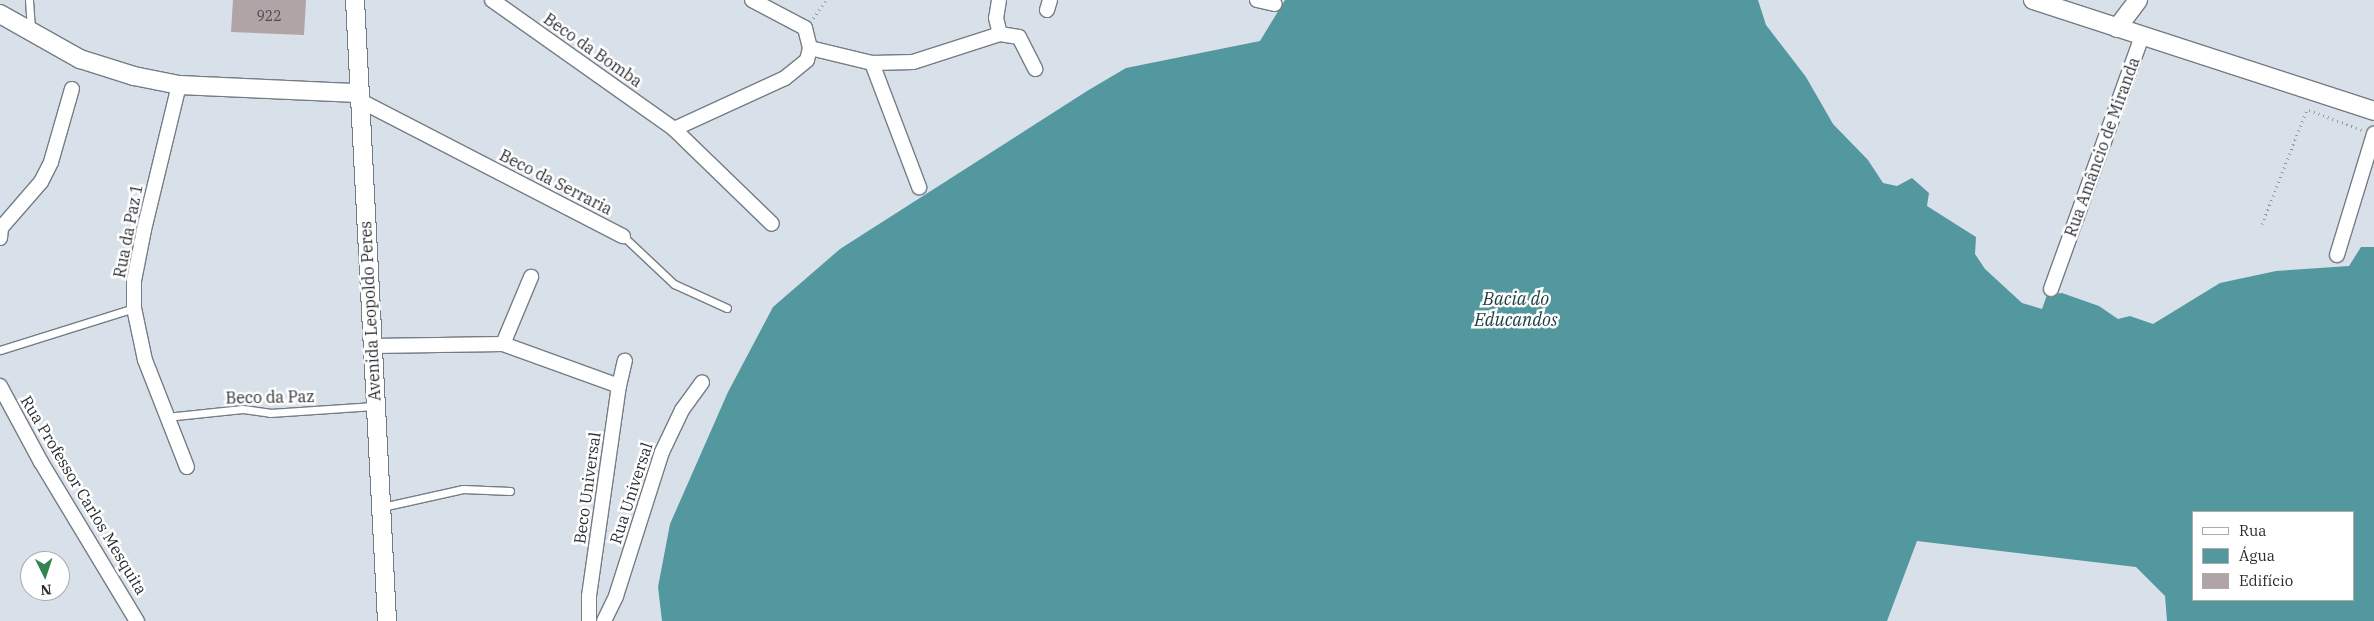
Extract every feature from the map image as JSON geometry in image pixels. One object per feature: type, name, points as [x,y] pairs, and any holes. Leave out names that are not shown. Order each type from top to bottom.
[{"type":"street","name":"Avenida Leopoldo Peres","points":[[355,0],[373,346],[374,406],[387,621]]},
{"type":"street","name":"Beco da Bomba","points":[[492,0],[674,129],[772,224]]},
{"type":"street","points":[[674,129],[786,78],[807,60],[810,48],[805,28],[752,0]]},
{"type":"street","points":[[999,0],[996,18],[1000,34]]},
{"type":"street","points":[[1257,0],[1275,4]]},
{"type":"street","points":[[2033,0],[2224,64],[2374,111]]},
{"type":"street","name":"Rua Amâncio de Miranda","points":[[2117,28],[2138,1]]},
{"type":"street","name":"Rua Amâncio de Miranda","points":[[2051,289],[2142,36],[2138,1]]},
{"type":"street","points":[[0,14],[80,59],[134,76],[179,85],[359,96]]},
{"type":"street","points":[[810,48],[872,63],[913,62],[1000,34],[1020,37],[1035,69]]},
{"type":"street","points":[[872,63],[920,187]]},
{"type":"street","name":"Rua da Paz 1","points":[[179,85],[144,230],[134,281],[134,308],[145,360],[187,468]]},
{"type":"street","points":[[0,231],[40,182],[52,162],[72,89]]},
{"type":"street","name":"Beco da Serraria","points":[[359,96],[623,236]]},
{"type":"street","points":[[2337,255],[2373,134]]},
{"type":"street","points":[[503,344],[531,277]]},
{"type":"street","points":[[373,346],[503,344],[619,386]]},
{"type":"street","name":"Beco Universal","points":[[588,621],[589,596],[619,386],[625,361]]},
{"type":"street","name":"Rua Universal","points":[[604,621],[616,596],[662,452],[682,410],[702,382]]},
{"type":"street","name":"Rua Professor Carlos Mesquita","points":[[0,386],[41,462],[137,621]]},
{"type":"lane","points":[[29,0],[31,32]]},
{"type":"lane","name":"Beco da Serraria","points":[[623,236],[674,284],[727,308]]},
{"type":"lane","points":[[0,350],[134,308]]},
{"type":"lane","name":"Beco da Paz","points":[[166,417],[242,409],[270,413],[374,406]]},
{"type":"lane","points":[[381,507],[463,490],[510,491]]},
{"type":"path","points":[[805,28],[826,0]]},
{"type":"path","points":[[2262,224],[2307,109]]},
{"type":"water","name":"Bacia do Educandos","points":[[1285,0],[1758,0],[1766,25],[1806,77],[1833,124],[1868,160],[1883,183],[1897,186],[1912,178],[1929,193],[1927,206],[1976,237],[1975,254],[1985,269],[2022,303],[2042,309],[2047,295],[2062,293],[2099,306],[2118,319],[2130,316],[2153,324],[2220,283],[2276,271],[2349,266],[2361,247],[2374,247],[2374,621],[2167,621],[2165,596],[2136,567],[1917,541],[1887,621],[662,621],[658,587],[670,524],[728,392],[773,307],[840,249],[1126,68],[1260,41]]},
{"type":"building","points":[[233,0],[306,0],[304,35],[231,32]]}]
